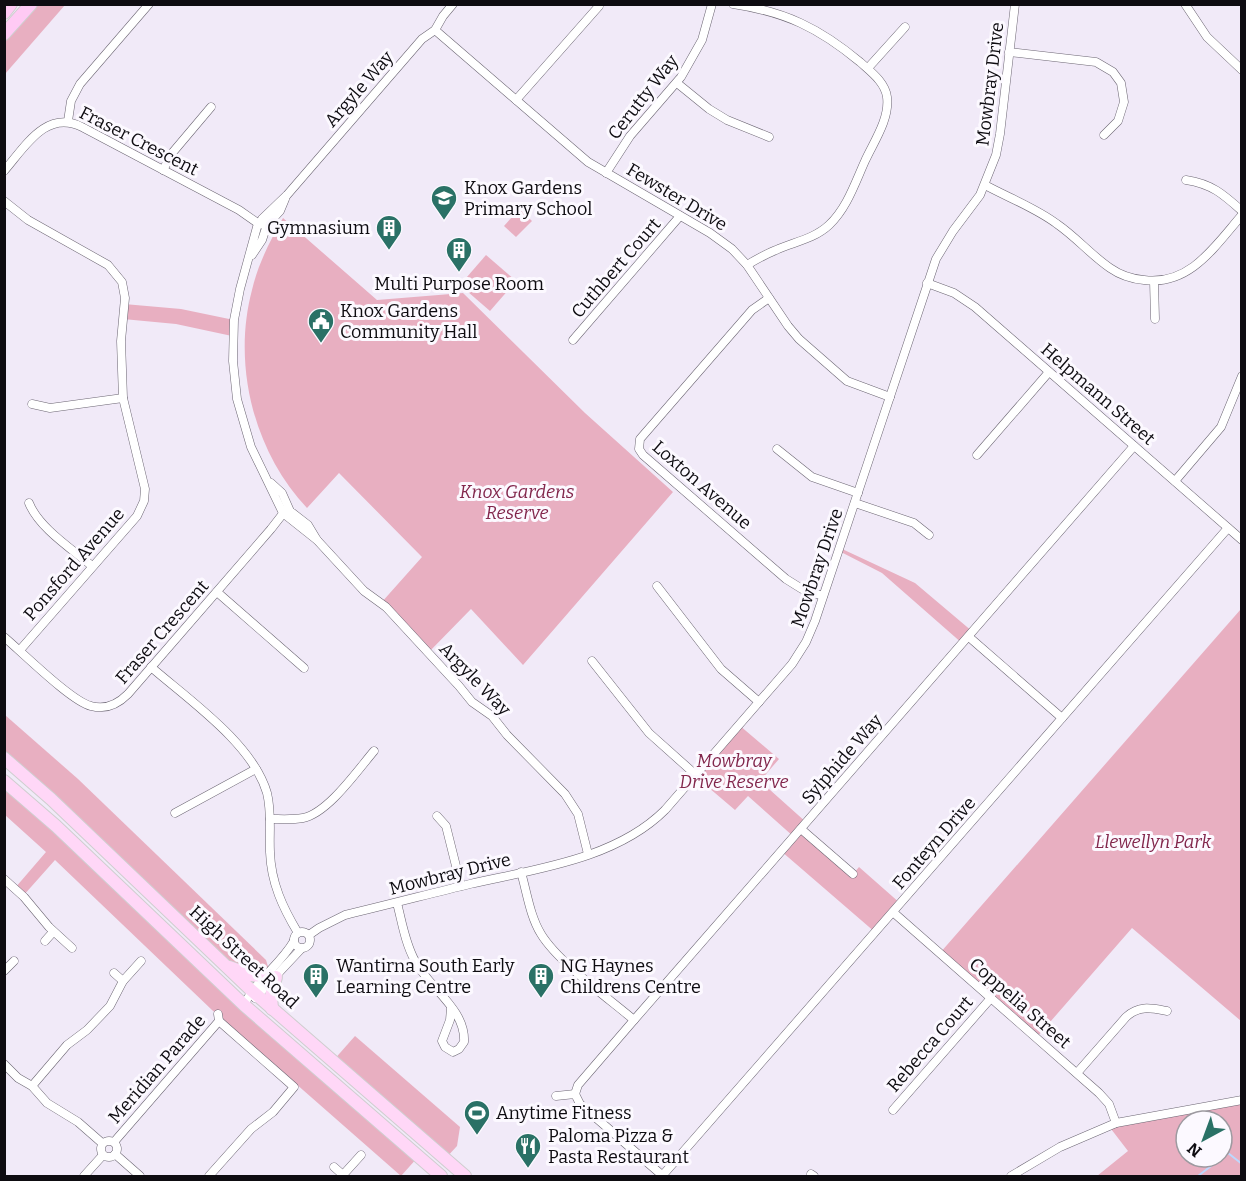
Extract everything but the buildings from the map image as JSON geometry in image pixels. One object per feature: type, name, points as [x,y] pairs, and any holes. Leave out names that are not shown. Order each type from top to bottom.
[{"type":"highway","points":[[4,13],[11,4]]},
{"type":"highway","points":[[4,34],[31,4]]},
{"type":"main road","name":"High Street Road","points":[[4,758],[118,863],[222,964],[465,1176]]},
{"type":"main road","name":"High Street Road","points":[[4,781],[57,826],[243,1005],[441,1176]]},
{"type":"main road","points":[[113,881],[118,876],[118,863]]},
{"type":"main road","points":[[222,964],[251,975],[270,976],[272,1009]]},
{"type":"main road","points":[[440,1155],[447,1176]]},
{"type":"street","points":[[68,121],[71,101],[80,84],[149,4]]},
{"type":"street","name":"Argyle Way","points":[[263,223],[422,39],[435,30],[453,4]]},
{"type":"street","name":"Cerutty Way","points":[[606,173],[630,136],[677,83],[702,40],[712,4]]},
{"type":"street","points":[[733,4],[765,10],[803,23],[832,39],[868,69],[884,87],[887,99],[886,112],[843,208],[820,232],[769,253],[747,265]]},
{"type":"street","name":"Mowbray Drive","points":[[243,1005],[270,976],[310,944],[309,935],[345,915],[588,855],[616,845],[650,825],[787,670],[803,648],[815,621],[927,283],[944,244],[985,185],[996,155],[1000,140],[1014,4]]},
{"type":"street","points":[[1185,4],[1207,37],[1242,70]]},
{"type":"street","points":[[516,100],[599,6]]},
{"type":"street","points":[[868,69],[905,27]]},
{"type":"street","name":"Fewster Drive","points":[[435,30],[581,157],[721,240],[747,265],[794,333],[852,384],[890,397]]},
{"type":"street","points":[[1009,52],[1096,62],[1113,72],[1121,83],[1124,102],[1118,121],[1104,135]]},
{"type":"street","points":[[677,83],[709,109],[727,120],[769,137]]},
{"type":"street","points":[[163,170],[173,152],[211,107]]},
{"type":"street","name":"Fraser Crescent","points":[[4,171],[42,129],[56,122],[68,121],[263,223]]},
{"type":"street","points":[[985,185],[1050,219],[1117,273],[1132,279],[1154,281],[1177,276],[1196,266],[1242,213],[1218,191],[1202,183],[1186,180]]},
{"type":"street","name":"Ponsford Avenue","points":[[4,201],[28,220],[108,265],[120,277],[125,293],[121,349],[123,398],[130,433],[145,484],[144,501],[133,521],[20,650]]},
{"type":"street","name":"Cuthbert Court","points":[[573,340],[680,216]]},
{"type":"street","points":[[263,223],[240,289],[234,320],[233,372],[243,423],[251,447],[288,513]]},
{"type":"street","points":[[1154,281],[1155,319]]},
{"type":"street","name":"Helpmann Street","points":[[927,283],[968,301],[1242,540]]},
{"type":"street","name":"Loxton Avenue","points":[[769,298],[752,310],[678,394],[640,439],[639,449],[643,455],[786,579],[802,589],[823,596]]},
{"type":"street","points":[[976,455],[1049,372]]},
{"type":"street","points":[[1175,481],[1221,427],[1242,376]]},
{"type":"street","points":[[32,404],[50,408],[123,398]]},
{"type":"street","name":"Sylphide Way","points":[[575,1094],[578,1085],[634,1020],[1134,446]]},
{"type":"street","points":[[777,449],[812,477],[858,493]]},
{"type":"street","points":[[29,503],[32,512],[41,522],[92,566]]},
{"type":"street","points":[[855,503],[914,523],[928,535]]},
{"type":"street","name":"Fraser Crescent","points":[[4,637],[76,699],[91,706],[104,707],[118,703],[288,513]]},
{"type":"street","name":"Argyle Way","points":[[288,513],[317,540],[368,595],[386,607],[472,702],[492,716],[507,735],[565,794],[578,814],[588,855]]},
{"type":"street","name":"Fonteyn Drive","points":[[662,1176],[1228,528]]},
{"type":"street","points":[[657,586],[721,669],[759,702]]},
{"type":"street","points":[[217,592],[304,668]]},
{"type":"street","points":[[969,637],[1062,718]]},
{"type":"street","points":[[592,661],[649,733],[696,775]]},
{"type":"street","points":[[151,667],[247,753],[267,793],[270,819],[269,850],[274,882],[298,933],[304,932],[309,935]]},
{"type":"street","points":[[270,819],[298,819],[314,814],[328,804],[374,751]]},
{"type":"street","points":[[175,813],[256,769]]},
{"type":"street","points":[[437,816],[446,826],[461,886]]},
{"type":"street","points":[[801,829],[853,874]]},
{"type":"street","points":[[521,872],[533,916],[545,940],[556,953],[634,1020]]},
{"type":"street","points":[[4,879],[24,897],[53,932],[72,948]]},
{"type":"street","points":[[397,903],[413,957],[451,1008],[460,1021],[464,1038],[461,1048],[453,1052],[445,1047],[442,1041],[449,1024],[451,1008]]},
{"type":"street","name":"Coppelia Street","points":[[894,913],[1107,1100],[1116,1123]]},
{"type":"street","points":[[45,941],[53,932]]},
{"type":"street","name":"Mowbray Drive","points":[[270,976],[298,933]]},
{"type":"street","points":[[294,941],[301,949]]},
{"type":"street","points":[[5,970],[14,961]]},
{"type":"street","points":[[32,1086],[67,1046],[87,1030],[110,1006],[123,981],[141,961]]},
{"type":"street","points":[[114,973],[123,981]]},
{"type":"street","name":"Rebecca Court","points":[[893,1110],[991,998]]},
{"type":"street","points":[[1077,1073],[1129,1014],[1143,1008],[1167,1011]]},
{"type":"street","name":"Meridian Parade","points":[[114,1142],[218,1018],[294,1087],[273,1112],[251,1129],[209,1176]]},
{"type":"street","points":[[4,1064],[18,1078],[32,1086],[47,1103],[78,1122],[102,1143]]},
{"type":"street","points":[[556,1096],[575,1094],[580,1104],[662,1176]]},
{"type":"street","points":[[1011,1176],[1067,1143],[1116,1123],[1242,1100]]},
{"type":"street","points":[[109,1140],[114,1142],[117,1149],[115,1154],[110,1157],[103,1155],[100,1148],[102,1143],[109,1140]]},
{"type":"street","points":[[115,1154],[140,1176]]},
{"type":"street","points":[[84,1176],[103,1155]]},
{"type":"street","points":[[334,1167],[342,1176],[361,1155]]},
{"type":"green space","points":[[31,5],[65,5],[5,74],[5,34]]},
{"type":"green space","points":[[519,209],[532,221],[516,237],[504,226]]},
{"type":"green space","name":"Knox Gardens Reserve","points":[[283,218],[377,300],[463,293],[585,413],[673,492],[523,665],[471,609],[428,653],[381,603],[422,557],[339,473],[307,508],[273,461],[252,406],[245,348],[246,319],[258,271]]},
{"type":"green space","points":[[486,255],[516,281],[490,311],[460,285]]},
{"type":"green space","points":[[124,304],[181,309],[234,320],[232,336],[176,324],[123,319]]},
{"type":"green space","points":[[840,548],[915,583],[973,632],[963,644],[882,573],[839,551]]},
{"type":"green space","name":"Llewellyn Park","points":[[1241,609],[1241,1021],[1132,928],[1037,1037],[940,953]]},
{"type":"green space","points":[[5,715],[78,779],[266,960],[269,970],[264,976],[237,970],[5,758]]},
{"type":"green space","name":"Mowbray Drive Reserve","points":[[739,725],[779,759],[760,781],[807,823],[801,828],[854,873],[859,867],[901,904],[876,933],[781,851],[794,837],[748,796],[735,810],[695,776]]},
{"type":"green space","points":[[5,781],[418,1157],[401,1176],[212,1010],[55,860],[23,896],[15,888],[46,852],[5,815]]},
{"type":"green space","points":[[355,1036],[460,1127],[457,1146],[445,1159],[332,1062]]},
{"type":"green space","points":[[1241,1100],[1241,1176],[1097,1176],[1128,1151],[1108,1125],[1174,1113],[1174,1169],[1234,1169],[1234,1109],[1193,1109]]},
{"type":"waterway","points":[[1198,1176],[1228,1153],[1242,1164]]},
{"type":"place","name":"Knox Gardens Primary School","points":[[444,221]]},
{"type":"place","name":"Gymnasium","points":[[389,251]]},
{"type":"place","name":"Multi Purpose Room","points":[[459,273]]},
{"type":"place","name":"Knox Gardens Community Hall","points":[[321,344]]},
{"type":"place","name":"Wantirna South Early Learning Centre","points":[[316,999]]},
{"type":"place","name":"NG Haynes Childrens Centre","points":[[541,999]]},
{"type":"place","name":"Anytime Fitness","points":[[477,1136]]},
{"type":"place","name":"Paloma Pizza & Pasta Restaurant","points":[[528,1169]]}]
